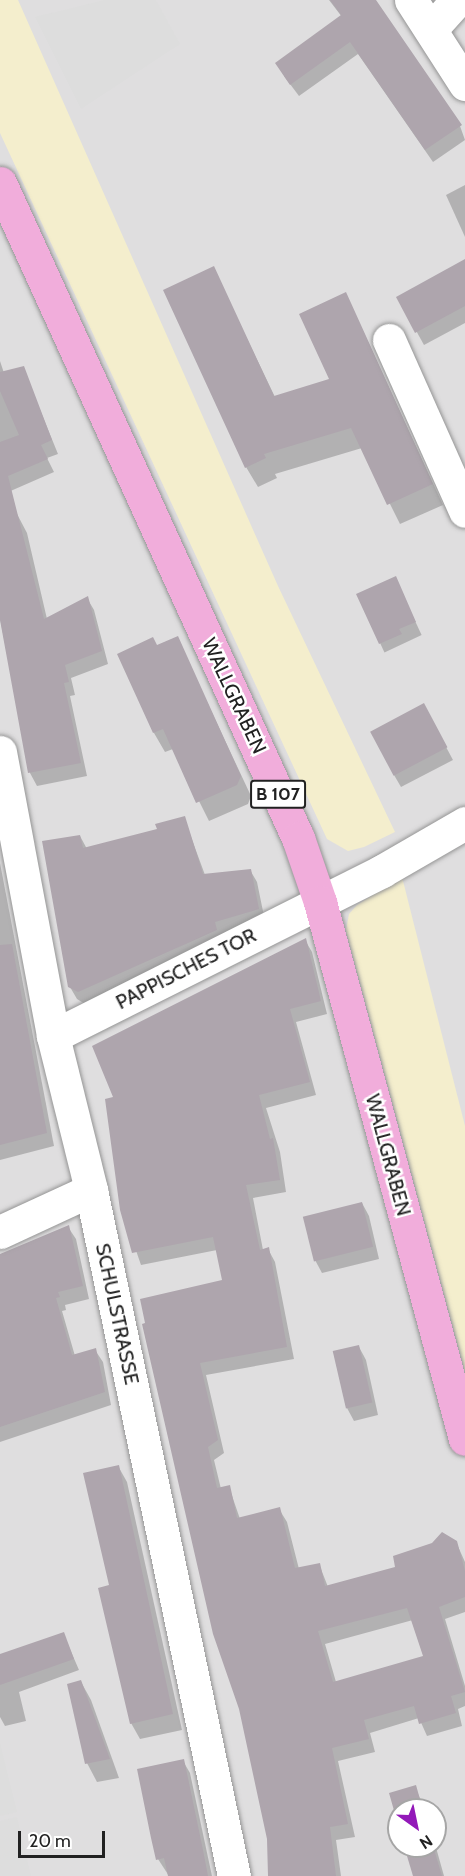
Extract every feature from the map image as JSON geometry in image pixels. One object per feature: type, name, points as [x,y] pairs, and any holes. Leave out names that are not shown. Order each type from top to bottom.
[{"type":"main road","name":"WALLGRABEN","points":[[0,183],[295,831],[320,902],[465,1439]]},
{"type":"street","points":[[411,0],[432,28],[465,84]]},
{"type":"street","points":[[432,28],[457,0]]},
{"type":"street","points":[[388,340],[465,511]]},
{"type":"street","name":"SCHULSTRASSE","points":[[0,752],[53,1036],[91,1190],[234,1876]]},
{"type":"street","name":"PAPPISCHES TOR","points":[[53,1036],[320,902],[465,823]]},
{"type":"street","points":[[0,1232],[91,1190]]},
{"type":"shaded area","points":[[0,0],[465,0],[465,1876],[0,1876]]},
{"type":"shaded area","points":[[0,0],[18,0],[278,586],[395,832],[364,847],[348,851],[327,839],[0,133]]},
{"type":"shaded area","points":[[105,0],[156,0],[180,44],[81,109],[35,17]]},
{"type":"shaded area","points":[[402,877],[465,1126],[465,1371],[346,930],[349,914],[357,905]]},
{"type":"shaded area","points":[[0,1743],[17,1812],[0,1816]]},
{"type":"shaded area","points":[[17,1817],[31,1876],[0,1876],[0,1821]]},
{"type":"building","points":[[330,0],[376,0],[462,125],[425,150],[350,42],[290,85],[275,63],[341,15]]},
{"type":"building","points":[[465,259],[465,306],[415,333],[396,297]]},
{"type":"building","points":[[214,266],[274,396],[329,379],[299,314],[346,292],[433,484],[387,505],[351,428],[264,454],[266,458],[245,468],[163,290]]},
{"type":"building","points":[[24,366],[52,440],[41,445],[48,459],[8,476],[44,619],[88,596],[102,651],[65,665],[69,682],[64,683],[81,763],[28,773],[0,620],[0,442],[19,435],[0,391],[0,372]]},
{"type":"building","points":[[396,576],[416,622],[399,629],[402,634],[379,644],[356,594]]},
{"type":"building","points":[[178,636],[241,776],[237,785],[196,803],[163,729],[153,733],[117,654],[153,637],[157,645]]},
{"type":"building","points":[[424,703],[447,747],[394,776],[370,732]]},
{"type":"building","points":[[185,816],[203,874],[251,869],[259,909],[215,922],[217,930],[78,992],[68,987],[42,841],[80,835],[83,848],[157,829],[155,824]]},
{"type":"building","points":[[306,938],[321,1001],[290,1009],[310,1082],[259,1095],[270,1139],[273,1138],[280,1180],[246,1185],[260,1250],[269,1247],[287,1347],[200,1363],[218,1440],[208,1447],[217,1488],[230,1485],[237,1518],[280,1507],[295,1568],[320,1563],[325,1586],[395,1567],[393,1556],[432,1543],[442,1532],[457,1541],[465,1571],[465,1597],[439,1607],[465,1692],[451,1696],[456,1713],[419,1724],[414,1706],[364,1720],[369,1739],[332,1748],[348,1824],[330,1827],[336,1876],[268,1876],[267,1839],[239,1709],[213,1634],[142,1324],[145,1323],[140,1299],[222,1280],[213,1237],[132,1253],[120,1210],[105,1099],[113,1097],[92,1046]],"holes":[[[407,1608],[423,1656],[333,1682],[318,1631]]]},
{"type":"building","points":[[12,944],[47,1133],[0,1145],[0,945]]},
{"type":"building","points":[[362,1202],[373,1247],[314,1261],[303,1217]]},
{"type":"building","points":[[69,1225],[83,1286],[58,1292],[60,1297],[56,1298],[72,1355],[96,1348],[105,1392],[0,1427],[0,1254]]},
{"type":"building","points":[[359,1345],[372,1402],[346,1409],[333,1351]]},
{"type":"building","points":[[119,1465],[173,1714],[130,1724],[98,1588],[109,1585],[83,1473]]},
{"type":"building","points":[[64,1632],[74,1659],[0,1685],[0,1654]]},
{"type":"building","points":[[81,1680],[110,1759],[85,1764],[67,1684]]},
{"type":"building","points":[[184,1759],[208,1876],[168,1876],[164,1858],[156,1860],[151,1838],[137,1769]]},
{"type":"building","points":[[416,1785],[420,1798],[390,1798],[389,1793]]},
{"type":"building","points":[[408,1858],[437,1858],[442,1876],[413,1876]]}]
